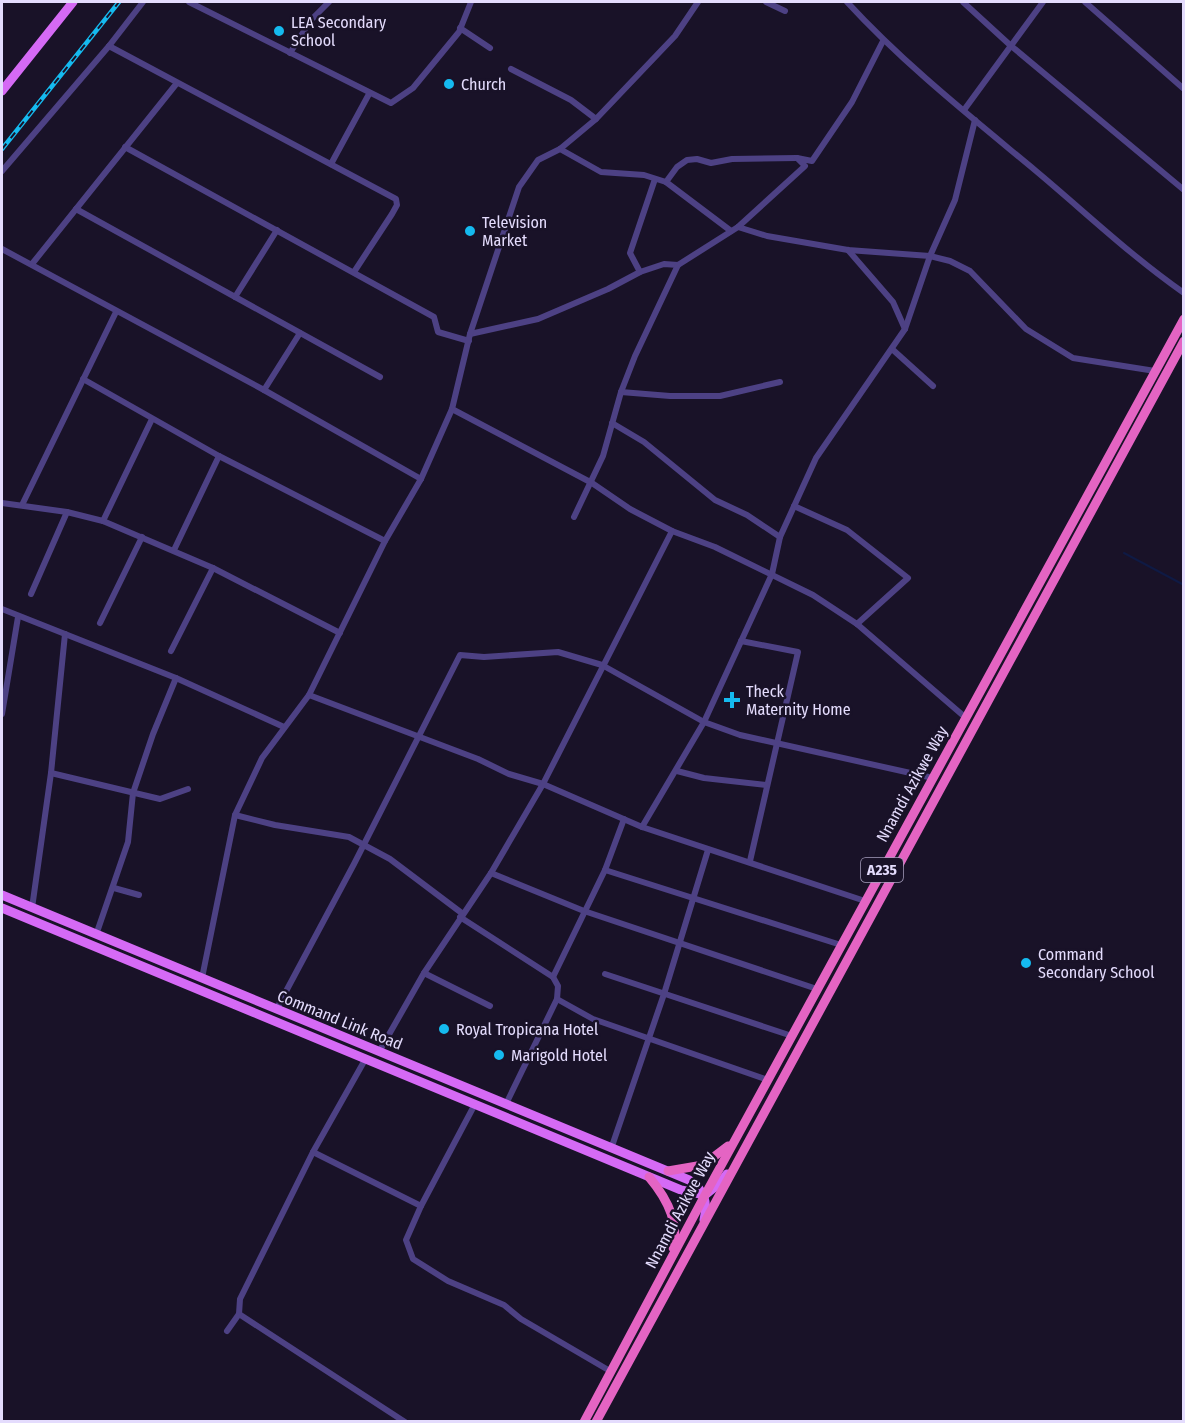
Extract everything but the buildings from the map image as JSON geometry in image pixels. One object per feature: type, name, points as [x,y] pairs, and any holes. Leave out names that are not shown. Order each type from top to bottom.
[{"type":"highway","name":"Nnamdi Azikwe Way","points":[[584,1422],[739,1132],[1184,319]]},
{"type":"highway","name":"Nnamdi Azikwe Way","points":[[596,1422],[732,1168],[1184,341]]},
{"type":"highway","points":[[668,1170],[690,1169],[710,1161],[725,1150],[739,1132]]},
{"type":"highway","points":[[649,1177],[664,1198],[673,1220],[675,1243],[667,1265]]},
{"type":"main road","points":[[2,91],[73,2]]},
{"type":"main road","name":"Command Link Road","points":[[2,895],[611,1149],[668,1170],[696,1185],[705,1195]]},
{"type":"main road","name":"Command Link Road","points":[[2,908],[649,1177],[687,1192],[705,1195]]},
{"type":"main road","points":[[313,1037],[318,1026]]},
{"type":"main road","points":[[704,1220],[705,1195],[720,1184],[732,1168]]},
{"type":"street","points":[[2,171],[109,46],[142,2]]},
{"type":"street","points":[[189,2],[385,103],[396,101],[413,88],[460,28],[471,2]]},
{"type":"street","points":[[290,53],[311,20],[329,2]]},
{"type":"street","points":[[202,978],[235,815],[262,758],[309,695],[385,541],[422,479],[452,409],[470,337],[519,187],[538,160],[560,149],[596,119],[675,36],[698,2]]},
{"type":"street","points":[[766,2],[785,11]]},
{"type":"street","points":[[847,2],[883,41],[1091,217],[1137,260],[1184,293]]},
{"type":"street","points":[[963,2],[1010,45],[1184,190]]},
{"type":"street","points":[[964,110],[1043,2]]},
{"type":"street","points":[[1085,2],[1184,89]]},
{"type":"street","points":[[460,28],[490,48]]},
{"type":"street","points":[[666,182],[677,167],[687,160],[697,159],[711,163],[732,159],[797,158],[812,161],[852,102],[883,41]]},
{"type":"street","points":[[109,46],[396,199],[397,205],[392,214],[354,272]]},
{"type":"street","points":[[511,69],[571,100],[596,119]]},
{"type":"street","points":[[32,264],[177,83]]},
{"type":"street","points":[[331,164],[369,94]]},
{"type":"street","points":[[642,827],[704,722],[772,574],[780,537],[816,458],[905,329],[930,256],[955,200],[975,120]]},
{"type":"street","points":[[125,147],[434,317],[438,332],[470,337],[538,319],[608,289],[640,272],[664,264],[678,265]]},
{"type":"street","points":[[560,149],[601,172],[644,175],[666,182],[731,231]]},
{"type":"street","points":[[574,517],[592,483],[621,392],[678,265],[738,227],[805,166],[797,158]]},
{"type":"street","points":[[640,272],[630,253],[655,179]]},
{"type":"street","points":[[76,209],[380,377]]},
{"type":"street","points":[[738,227],[767,236],[848,250],[930,256],[950,261],[970,271],[1026,329],[1073,358],[1155,371]]},
{"type":"street","points":[[235,297],[277,230]]},
{"type":"street","points":[[2,249],[264,390],[422,479]]},
{"type":"street","points":[[848,250],[893,302],[905,329]]},
{"type":"street","points":[[22,505],[117,312]]},
{"type":"street","points":[[264,390],[300,333]]},
{"type":"street","points":[[892,349],[933,386]]},
{"type":"street","points":[[83,379],[219,456],[385,541]]},
{"type":"street","points":[[621,392],[670,396],[720,396],[780,382]]},
{"type":"street","points":[[452,409],[592,483],[630,509],[672,531],[715,548],[813,595],[857,624],[966,718]]},
{"type":"street","points":[[103,522],[152,419]]},
{"type":"street","points":[[612,423],[644,442],[715,500],[747,515],[780,537]]},
{"type":"street","points":[[174,550],[219,456]]},
{"type":"street","points":[[2,503],[67,512],[103,522],[213,568],[340,633]]},
{"type":"street","points":[[794,506],[847,530],[908,578],[857,624]]},
{"type":"street","points":[[31,594],[67,512]]},
{"type":"street","points":[[378,1052],[424,973],[491,873],[543,784],[672,531]]},
{"type":"street","points":[[100,623],[142,537]]},
{"type":"street","points":[[171,651],[213,568]]},
{"type":"street","points":[[2,609],[176,678],[284,727]]},
{"type":"street","points":[[2,714],[18,617]]},
{"type":"street","points":[[32,908],[51,773],[65,634]]},
{"type":"street","points":[[741,641],[798,652],[750,861]]},
{"type":"street","points":[[276,1010],[460,655],[484,657],[558,652],[602,665],[704,722],[740,735],[933,778]]},
{"type":"street","points":[[96,935],[128,842],[133,793],[153,734],[176,678]]},
{"type":"street","points":[[309,695],[509,774],[543,784],[642,827],[865,901]]},
{"type":"street","points":[[677,771],[704,778],[766,785]]},
{"type":"street","points":[[51,773],[160,799],[188,789]]},
{"type":"street","points":[[235,815],[275,825],[349,837],[390,859],[462,915],[553,976],[558,986],[557,999],[506,1104]]},
{"type":"street","points":[[553,976],[605,870],[624,819]]},
{"type":"street","points":[[611,1149],[664,994],[708,850]]},
{"type":"street","points":[[605,870],[841,945]]},
{"type":"street","points":[[491,873],[584,911],[817,989]]},
{"type":"street","points":[[114,888],[139,895]]},
{"type":"street","points":[[424,973],[490,1006]]},
{"type":"street","points":[[605,974],[792,1036]]},
{"type":"street","points":[[557,999],[593,1019],[768,1080]]},
{"type":"street","points":[[226,1331],[239,1314],[240,1299],[314,1152],[366,1059]]},
{"type":"street","points":[[476,1104],[421,1206],[406,1240],[413,1258],[448,1281],[504,1305],[521,1319],[610,1371]]},
{"type":"street","points":[[314,1152],[421,1206]]},
{"type":"street","points":[[239,1314],[405,1422]]},
{"type":"waterway","points":[[1124,553],[1184,585]]},
{"type":"railway","points":[[2,149],[119,2]]},
{"type":"place","name":"LEA Secondary School","points":[[279,31]]},
{"type":"place","name":"Church","points":[[449,84]]},
{"type":"place","name":"Television Market","points":[[470,231]]},
{"type":"place","name":"Theck Maternity Home","points":[[732,700]]},
{"type":"place","name":"Command Secondary School","points":[[1026,963]]},
{"type":"place","name":"Royal Tropicana Hotel","points":[[444,1029]]},
{"type":"place","name":"Marigold Hotel","points":[[499,1055]]}]
